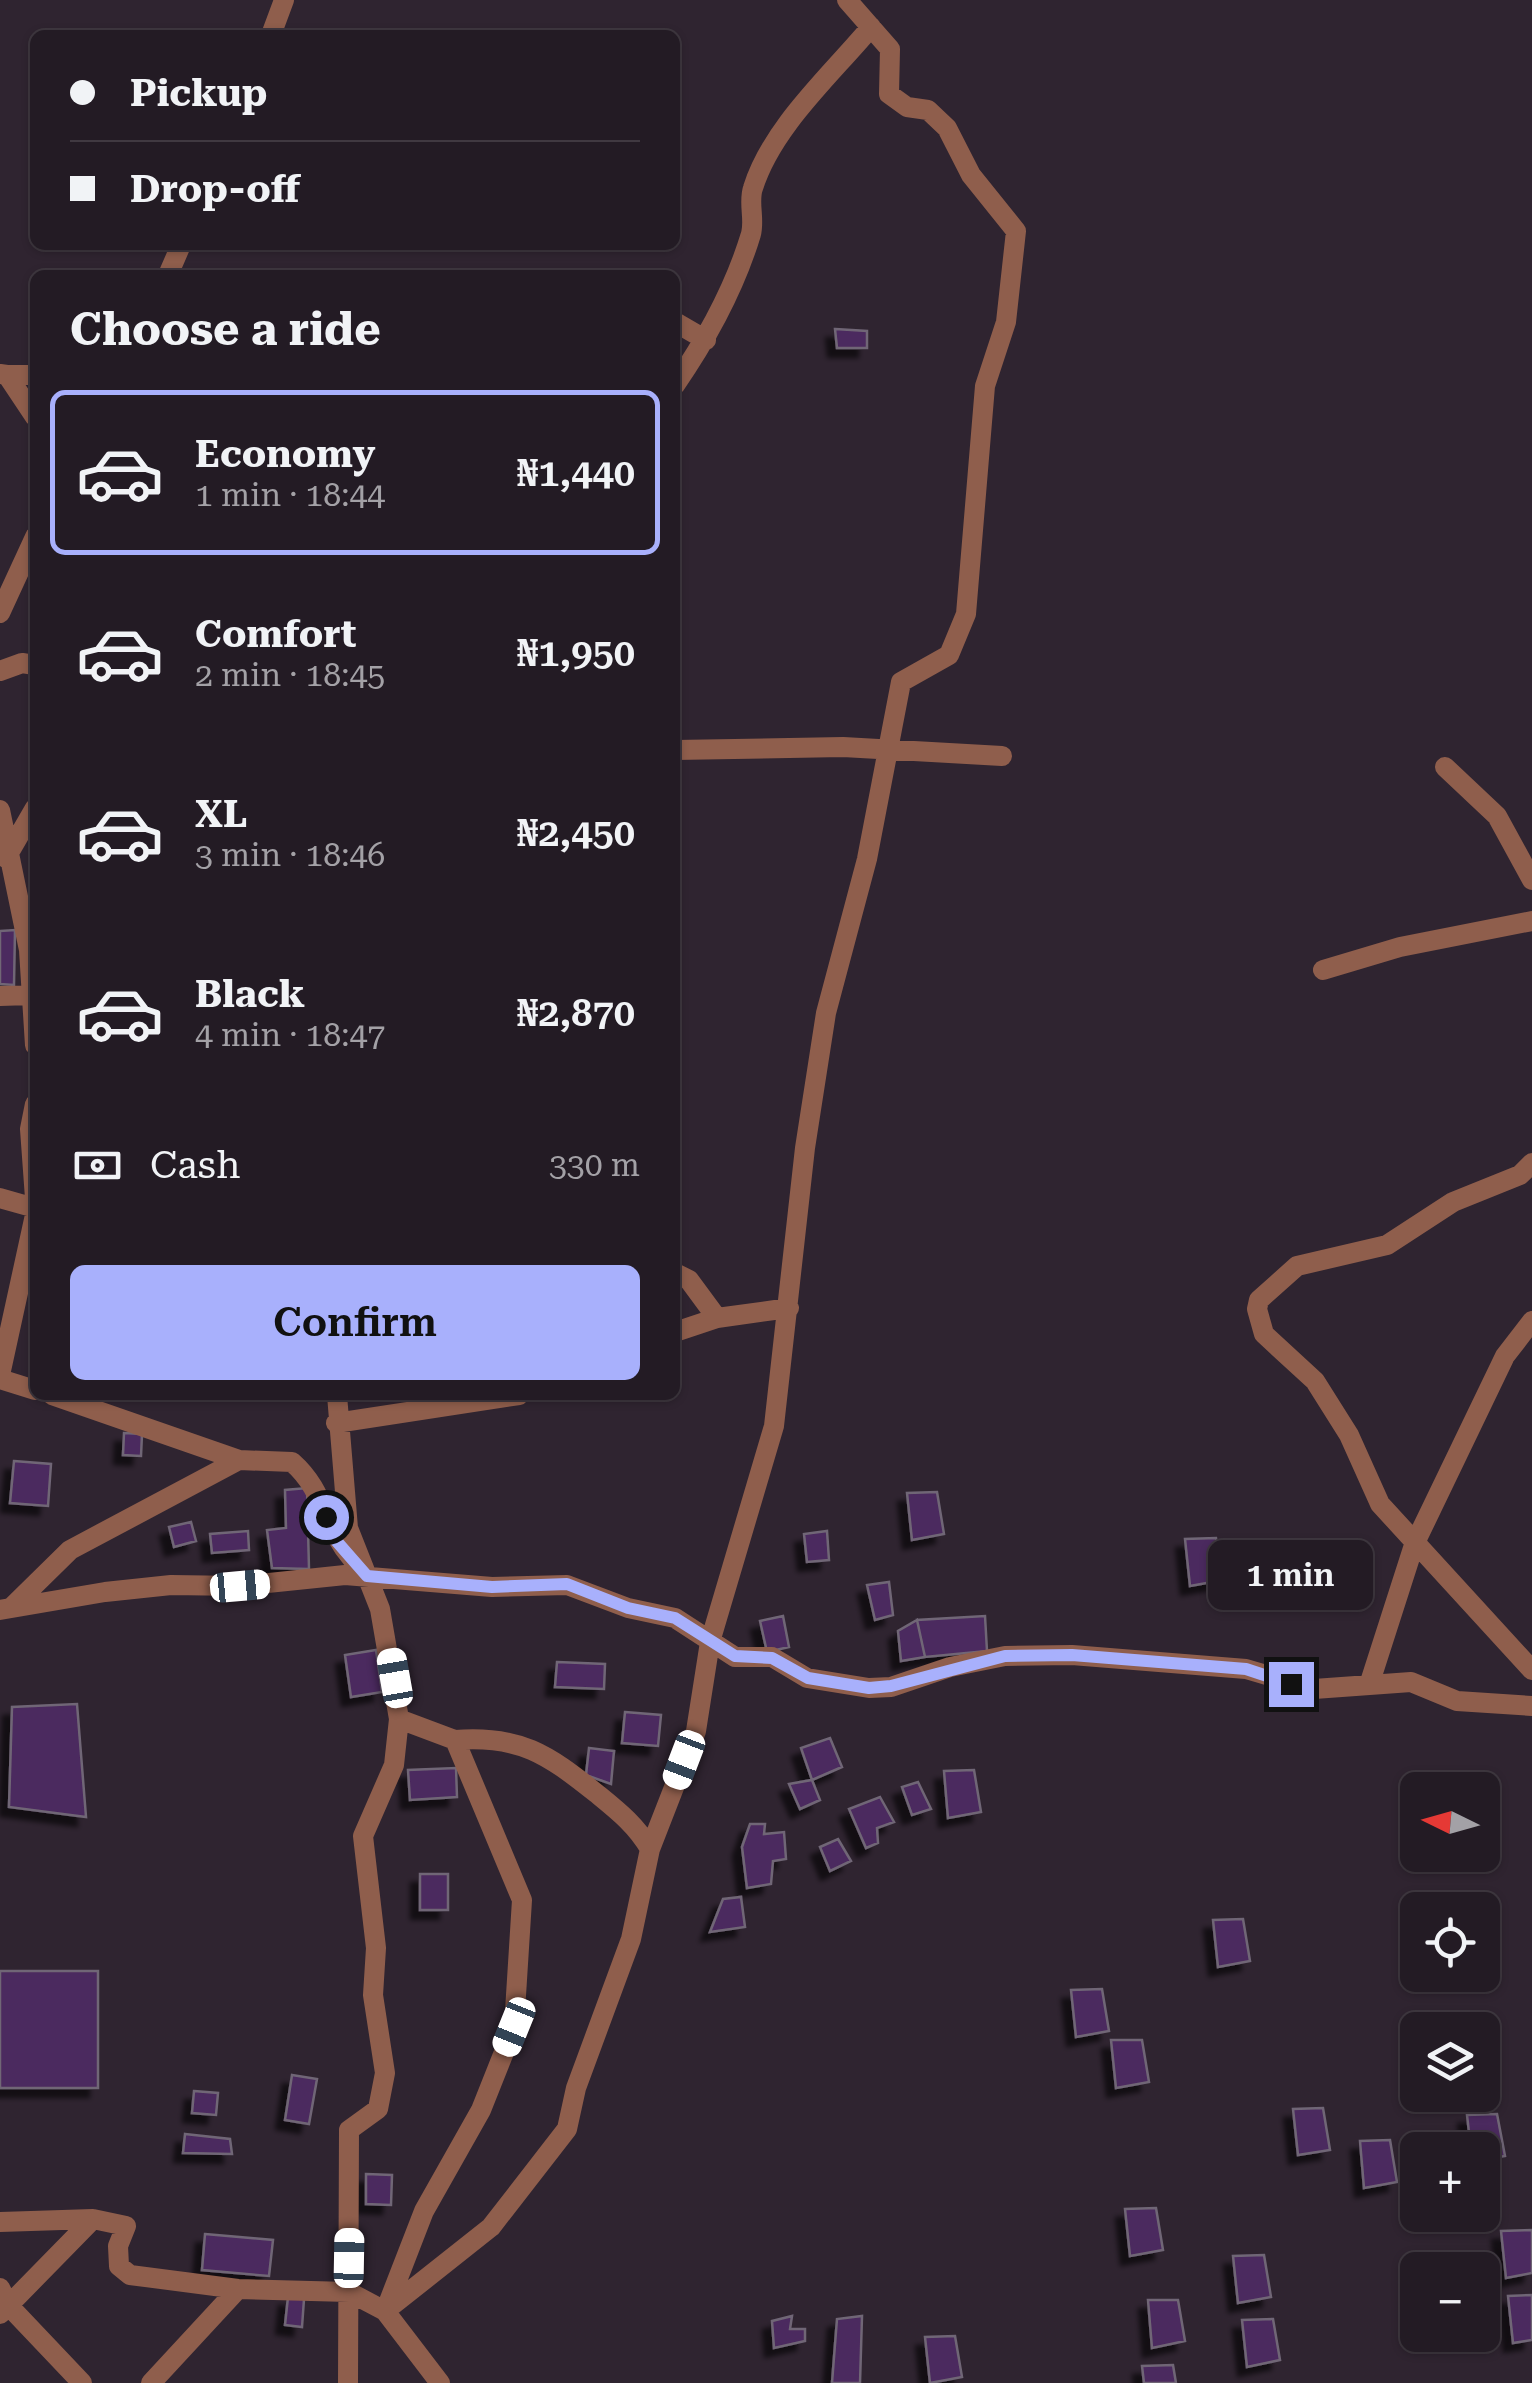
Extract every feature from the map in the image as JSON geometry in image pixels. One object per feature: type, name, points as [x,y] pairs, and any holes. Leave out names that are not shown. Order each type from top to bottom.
[{"type":"street","points":[[274,30],[284,0]]},
{"type":"street","points":[[385,2310],[491,2228],[567,2129],[576,2088],[631,1939],[650,1848],[696,1731],[710,1642],[774,1426],[805,1148],[826,1013],[867,859],[901,682],[949,655],[966,614],[985,386],[1006,322],[1016,230],[971,176],[947,128],[928,110],[908,107],[889,94],[890,49],[848,0]]},
{"type":"street","points":[[680,378],[706,340],[752,230],[751,192],[764,162],[796,116],[871,27]]},
{"type":"street","points":[[680,325],[706,340]]},
{"type":"street","points":[[4,374],[30,375]]},
{"type":"street","points":[[4,374],[30,410]]},
{"type":"street","points":[[0,613],[30,548]]},
{"type":"street","points":[[0,671],[22,663],[30,665]]},
{"type":"street","points":[[680,750],[843,747],[1002,756]]},
{"type":"street","points":[[1445,767],[1497,816],[1532,880]]},
{"type":"street","points":[[0,814],[4,858],[29,950],[30,995],[0,996]]},
{"type":"street","points":[[4,858],[30,816]]},
{"type":"street","points":[[1323,970],[1400,947],[1532,922]]},
{"type":"street","points":[[1532,1163],[1520,1176],[1454,1202],[1388,1245],[1296,1266],[1259,1300],[1264,1334],[1315,1381],[1349,1436],[1380,1504],[1532,1670]]},
{"type":"street","points":[[0,1198],[30,1209]]},
{"type":"street","points":[[30,1235],[0,1377],[30,1388]]},
{"type":"street","points":[[680,1276],[688,1280],[717,1318]]},
{"type":"street","points":[[680,1330],[717,1318],[789,1308]]},
{"type":"street","points":[[1370,1682],[1414,1545],[1505,1356],[1532,1321]]},
{"type":"street","points":[[66,1400],[240,1460],[292,1462],[313,1480],[332,1536],[367,1576]]},
{"type":"street","points":[[337,1400],[348,1528],[389,1644],[399,1718],[394,1765],[363,1836],[376,1948],[373,1995],[386,2073],[378,2109],[349,2130],[348,2383]]},
{"type":"street","points":[[441,1407],[452,1400]]},
{"type":"street","points":[[336,1423],[486,1400]]},
{"type":"street","points":[[6,1609],[70,1550],[240,1460]]},
{"type":"street","points":[[6,1609],[172,1586],[240,1586],[367,1576],[492,1587],[567,1584],[628,1608],[675,1618],[735,1656],[772,1658],[808,1678],[869,1688],[891,1686],[1005,1656],[1072,1655],[1219,1666],[1314,1689],[1411,1682],[1457,1700],[1521,1702],[1532,1706]]},
{"type":"street","points":[[399,1718],[454,1740],[491,1737],[544,1752],[636,1825],[650,1848]]},
{"type":"street","points":[[385,2310],[424,2211],[481,2110],[514,2027],[522,1900],[454,1740]]},
{"type":"street","points":[[0,2222],[93,2220],[126,2226],[118,2246],[119,2266],[130,2275],[238,2289],[348,2292],[385,2310],[440,2383]]},
{"type":"street","points":[[82,2383],[3,2302],[93,2220]]},
{"type":"street","points":[[151,2383],[238,2289]]},
{"type":"building","points":[[835,329],[867,331],[867,348],[837,348]]},
{"type":"building","points":[[15,930],[14,985],[0,984],[0,931]]},
{"type":"building","points":[[124,1433],[142,1434],[141,1456],[123,1455]]},
{"type":"building","points":[[14,1461],[51,1464],[48,1506],[10,1503]]},
{"type":"building","points":[[307,1488],[309,1569],[272,1568],[267,1530],[286,1528],[285,1490]]},
{"type":"building","points":[[937,1492],[944,1534],[912,1540],[907,1493]]},
{"type":"building","points":[[191,1522],[196,1541],[174,1547],[169,1527]]},
{"type":"building","points":[[248,1531],[249,1550],[212,1553],[210,1534]]},
{"type":"building","points":[[827,1531],[829,1560],[807,1562],[804,1534]]},
{"type":"building","points":[[1216,1538],[1223,1580],[1190,1586],[1185,1539]]},
{"type":"building","points":[[889,1582],[893,1615],[875,1620],[867,1585]]},
{"type":"building","points":[[783,1616],[789,1647],[767,1652],[760,1621]]},
{"type":"building","points":[[985,1616],[987,1651],[925,1657],[917,1620]]},
{"type":"building","points":[[917,1620],[925,1657],[901,1661],[898,1631]]},
{"type":"building","points":[[376,1650],[382,1692],[351,1697],[345,1655]]},
{"type":"building","points":[[557,1662],[605,1664],[604,1689],[555,1687]]},
{"type":"building","points":[[77,1704],[86,1817],[9,1807],[12,1707]]},
{"type":"building","points":[[625,1712],[661,1715],[658,1746],[622,1743]]},
{"type":"building","points":[[830,1738],[842,1767],[812,1780],[801,1748]]},
{"type":"building","points":[[589,1748],[614,1751],[611,1784],[586,1775]]},
{"type":"building","points":[[456,1768],[457,1797],[410,1800],[408,1770]]},
{"type":"building","points":[[974,1770],[981,1812],[948,1818],[944,1771]]},
{"type":"building","points":[[812,1780],[820,1800],[800,1809],[789,1784]]},
{"type":"building","points":[[918,1782],[931,1809],[912,1815],[902,1787]]},
{"type":"building","points":[[880,1797],[894,1822],[877,1828],[878,1843],[866,1848],[849,1809]]},
{"type":"building","points":[[750,1824],[765,1824],[764,1834],[784,1832],[786,1859],[773,1861],[771,1884],[747,1888],[742,1847]]},
{"type":"building","points":[[838,1839],[851,1861],[830,1871],[820,1847]]},
{"type":"building","points":[[420,1874],[448,1874],[448,1910],[420,1910]]},
{"type":"building","points":[[741,1897],[745,1927],[710,1932],[723,1899]]},
{"type":"building","points":[[1243,1919],[1250,1961],[1218,1967],[1213,1920]]},
{"type":"building","points":[[0,1971],[98,1971],[98,2088],[0,2088]]},
{"type":"building","points":[[1102,1989],[1109,2031],[1076,2037],[1071,1990]]},
{"type":"building","points":[[1111,2040],[1142,2040],[1149,2082],[1116,2088]]},
{"type":"building","points":[[292,2075],[317,2079],[309,2124],[285,2120]]},
{"type":"building","points":[[194,2091],[218,2093],[216,2115],[192,2113]]},
{"type":"building","points":[[1323,2108],[1330,2150],[1298,2155],[1293,2109]]},
{"type":"building","points":[[1497,2114],[1505,2156],[1500,2157],[1500,2132],[1469,2132],[1467,2115]]},
{"type":"building","points":[[185,2134],[230,2139],[232,2154],[183,2153]]},
{"type":"building","points":[[1390,2140],[1397,2182],[1364,2188],[1360,2141]]},
{"type":"building","points":[[366,2174],[392,2175],[391,2205],[366,2204]]},
{"type":"building","points":[[1156,2208],[1163,2250],[1130,2256],[1125,2209]]},
{"type":"building","points":[[1532,2230],[1532,2273],[1506,2278],[1501,2231]]},
{"type":"building","points":[[205,2234],[273,2240],[269,2276],[202,2270]]},
{"type":"building","points":[[1264,2255],[1271,2297],[1238,2303],[1233,2256]]},
{"type":"building","points":[[1532,2295],[1532,2340],[1513,2343],[1508,2296]]},
{"type":"building","points":[[288,2297],[304,2299],[302,2327],[285,2325]]},
{"type":"building","points":[[1148,2300],[1178,2300],[1185,2341],[1152,2348]]},
{"type":"building","points":[[792,2316],[790,2329],[805,2329],[805,2341],[774,2348],[772,2321]]},
{"type":"building","points":[[862,2316],[860,2383],[832,2383],[837,2319]]},
{"type":"building","points":[[1273,2319],[1280,2360],[1247,2367],[1242,2320]]},
{"type":"building","points":[[955,2336],[962,2377],[930,2383],[925,2337]]},
{"type":"building","points":[[1173,2365],[1176,2383],[1144,2383],[1142,2366]]},
{"type":"route","points":[[326,1517],[332,1536],[367,1576],[392,1582],[492,1587],[567,1584],[628,1608],[675,1618],[735,1656],[772,1658],[808,1678],[869,1688],[918,1680],[950,1667],[1005,1656],[1072,1655],[1246,1669],[1291,1684]]}]
